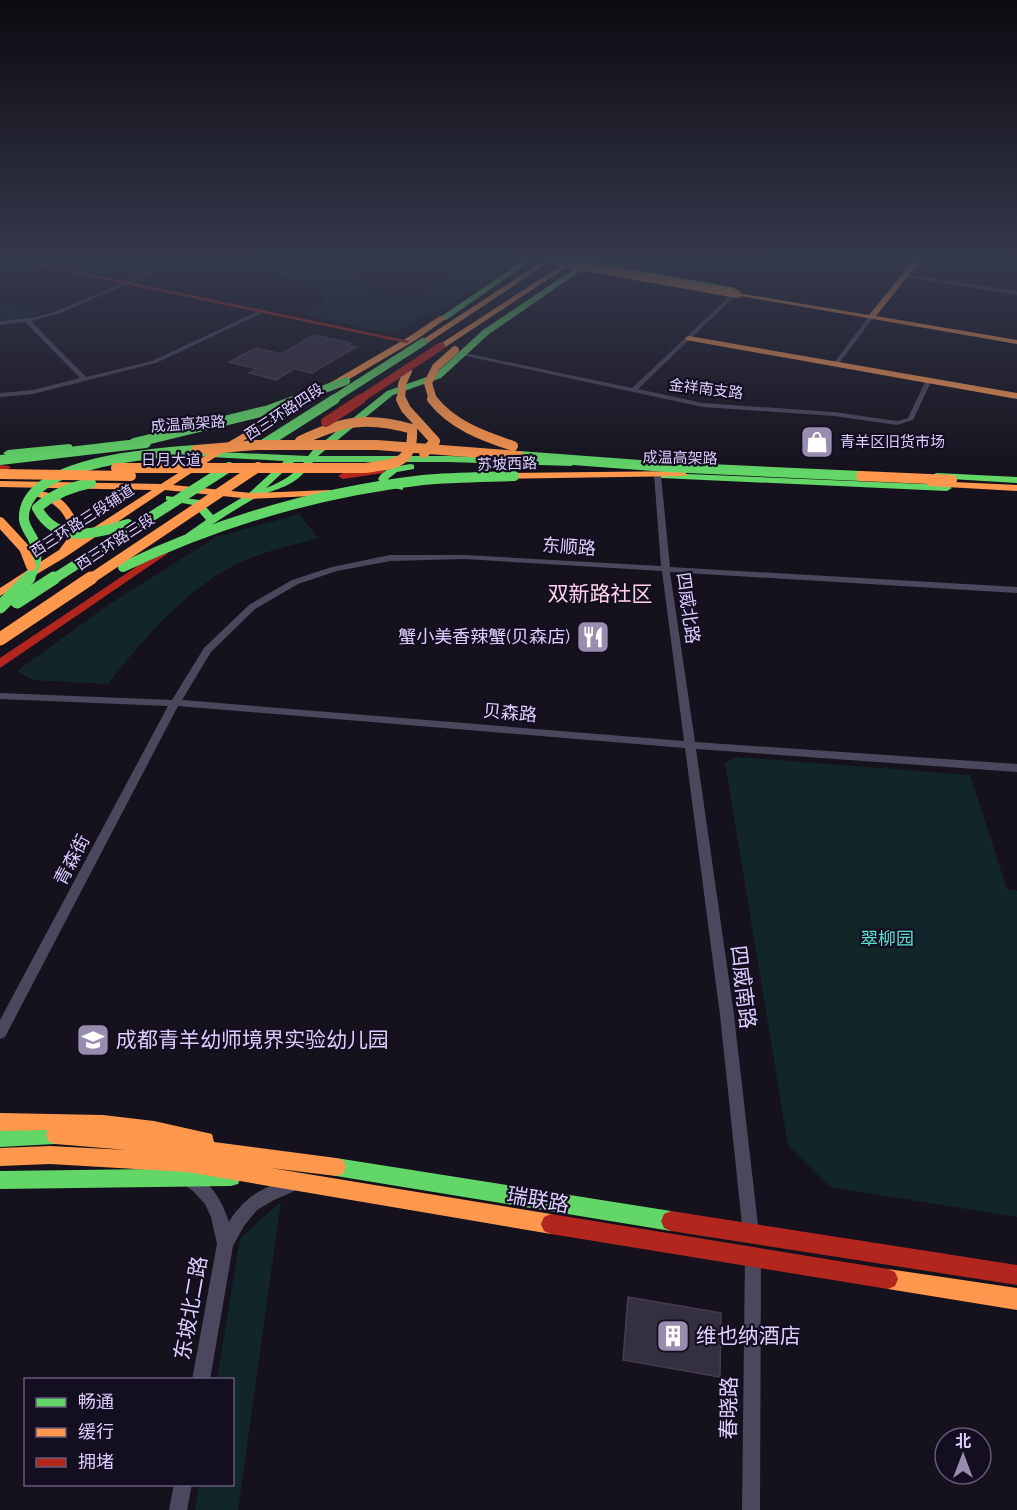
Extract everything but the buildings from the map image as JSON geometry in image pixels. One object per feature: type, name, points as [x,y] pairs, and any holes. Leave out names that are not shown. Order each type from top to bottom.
[{"type":"main road","points":[[361,331],[406,341]]},
{"type":"main road","name":"西三环路三段辅道","points":[[0,593],[211,456],[296,409],[421,331]]},
{"type":"main road","name":"西三环路四段","points":[[219,473],[440,331]]},
{"type":"main road","points":[[476,331],[437,363],[431,371],[428,390],[432,400],[460,427],[540,458]]},
{"type":"main road","points":[[251,496],[272,491],[283,485],[300,473],[316,452],[390,393],[438,376],[452,350],[487,331]]},
{"type":"main road","points":[[968,331],[1017,340]]},
{"type":"main road","points":[[689,338],[1017,396]]},
{"type":"main road","name":"西三环路四段","points":[[249,473],[286,455],[412,366],[452,350]]},
{"type":"main road","points":[[127,444],[198,429],[275,408],[342,383],[397,358]]},
{"type":"main road","points":[[343,476],[389,470],[422,456],[435,441],[429,429],[407,413],[398,398],[398,385],[412,366]]},
{"type":"main road","points":[[0,468],[365,468],[388,465],[408,454],[412,449],[412,429],[391,421],[362,418],[330,426],[286,455],[251,496],[155,557],[0,664]]},
{"type":"main road","name":"成温高架路","points":[[0,460],[127,444],[292,435],[420,440],[540,458],[594,460]]},
{"type":"main road","points":[[0,607],[28,580],[37,562],[36,546],[24,520],[26,505],[50,479],[88,464],[152,453],[315,444],[452,449],[689,468],[1017,481]]},
{"type":"main road","points":[[0,484],[73,477],[102,471],[107,464],[104,447]]},
{"type":"main road","name":"苏坡西路","points":[[0,454],[48,448],[104,447],[211,456],[286,455],[312,460],[540,458],[1017,481]]},
{"type":"main road","points":[[400,488],[387,484],[382,480],[384,476],[394,470],[412,467],[540,458]]},
{"type":"main road","name":"西三环路三段","points":[[0,613],[219,473]]},
{"type":"main road","name":"西三环路三段","points":[[0,639],[249,473]]},
{"type":"main road","name":"成温高架路","points":[[343,476],[659,473],[1017,490]]},
{"type":"main road","name":"日月大道","points":[[0,474],[343,476]]},
{"type":"main road","points":[[146,476],[108,479],[66,488],[47,497],[37,508],[38,518],[45,526],[64,532],[87,534],[150,518]]},
{"type":"main road","points":[[29,618],[190,536],[269,509],[320,496],[412,482],[514,476]]},
{"type":"main road","name":"苏坡西路","points":[[0,484],[165,487],[251,496],[502,480],[657,476],[1017,490]]},
{"type":"main road","points":[[0,484],[59,499],[72,512],[76,534],[60,556]]},
{"type":"main road","points":[[149,498],[182,498],[196,502],[206,507],[213,521]]},
{"type":"main road","points":[[0,522],[23,546],[30,558],[31,568],[28,580]]},
{"type":"main road","points":[[0,1122],[39,1120],[91,1122],[170,1131],[275,1157]]},
{"type":"main road","name":"瑞联路","points":[[0,1138],[56,1135],[201,1147],[1017,1275]]},
{"type":"main road","name":"瑞联路","points":[[0,1157],[50,1155],[187,1163],[753,1258],[1017,1299]]},
{"type":"main road","points":[[0,1180],[272,1176]]},
{"type":"street","points":[[37,331],[85,380]]},
{"type":"street","points":[[0,395],[33,392],[154,363],[220,331]]},
{"type":"street","points":[[633,391],[696,331]]},
{"type":"street","points":[[835,365],[860,331]]},
{"type":"street","name":"金祥南支路","points":[[452,350],[703,405],[834,414],[897,423],[911,419],[928,382]]},
{"type":"street","name":"四威北路","points":[[657,476],[666,570],[690,745]]},
{"type":"street","name":"东顺路","points":[[175,703],[207,650],[252,607],[296,582],[336,569],[390,558],[464,557],[1017,590]]},
{"type":"street","name":"贝森路","points":[[0,696],[175,703],[690,745],[1017,768]]},
{"type":"street","name":"青森街","points":[[0,1033],[175,703]]},
{"type":"street","name":"四威南路","points":[[690,745],[727,1016],[751,1234]]},
{"type":"street","points":[[180,1177],[200,1185],[213,1202],[224,1230],[225,1244]]},
{"type":"street","points":[[225,1244],[238,1220],[251,1203],[268,1193],[304,1181]]},
{"type":"street","name":"春晓路","points":[[750,1510],[753,1258],[751,1234]]},
{"type":"street","name":"东坡北二路","points":[[201,1378],[225,1244]]},
{"type":"street","points":[[178,1510],[183,1486]]},
{"type":"green space","points":[[299,514],[318,538],[251,558],[213,578],[195,591],[164,620],[108,684],[33,680],[17,671],[108,605],[216,537]]},
{"type":"green space","name":"翠柳园","points":[[737,757],[970,775],[1007,889],[1017,891],[1017,1217],[830,1187],[788,1145],[725,763]]},
{"type":"green space","points":[[281,1201],[238,1510],[195,1510],[199,1486],[234,1486],[234,1378],[217,1378],[240,1239]]},
{"type":"traffic: fast","points":[[253,496],[283,485],[300,473],[316,452],[390,393],[438,376],[487,331]]},
{"type":"traffic: fast","points":[[264,444],[423,342]]},
{"type":"traffic: fast","points":[[134,443],[269,410],[346,381]]},
{"type":"traffic: fast","points":[[0,460],[146,443]]},
{"type":"traffic: fast","points":[[8,453],[69,447]]},
{"type":"traffic: fast","points":[[0,607],[22,587],[34,571],[37,553],[24,518],[30,499],[45,483],[95,463],[196,450]]},
{"type":"traffic: fast","points":[[176,452],[272,458],[449,459],[569,464]]},
{"type":"traffic: fast","points":[[519,456],[667,467],[861,476]]},
{"type":"traffic: fast","points":[[191,534],[251,496],[289,462]]},
{"type":"traffic: fast","points":[[17,602],[229,467]]},
{"type":"traffic: fast","points":[[400,488],[387,484],[383,479],[384,476],[394,470],[411,467]]},
{"type":"traffic: fast","points":[[123,567],[195,535],[307,500],[423,480],[514,476]]},
{"type":"traffic: fast","points":[[664,476],[947,488]]},
{"type":"traffic: fast","points":[[937,476],[1017,480]]},
{"type":"traffic: fast","points":[[91,483],[76,486],[49,498],[37,508],[43,520],[52,528],[76,534],[103,531],[128,524]]},
{"type":"traffic: fast","points":[[169,498],[196,502],[213,521]]},
{"type":"traffic: fast","points":[[0,1138],[55,1135]]},
{"type":"traffic: fast","points":[[336,1167],[671,1221]]},
{"type":"traffic: fast","points":[[0,1180],[231,1177]]},
{"type":"traffic: slow","points":[[0,593],[211,456],[423,331]]},
{"type":"traffic: slow","points":[[423,342],[439,331]]},
{"type":"traffic: slow","points":[[441,346],[464,331]]},
{"type":"traffic: slow","points":[[954,331],[1017,342]]},
{"type":"traffic: slow","points":[[689,338],[1017,396]]},
{"type":"traffic: slow","points":[[455,350],[436,367],[428,383],[431,397],[441,410],[457,422],[513,446]]},
{"type":"traffic: slow","points":[[408,371],[402,384],[401,402],[435,441],[424,453]]},
{"type":"traffic: slow","points":[[116,468],[365,468],[392,463],[404,458],[412,448],[413,441],[412,429],[396,424],[367,421],[342,424],[300,441]]},
{"type":"traffic: slow","points":[[196,450],[257,445],[377,445],[519,456]]},
{"type":"traffic: slow","points":[[0,639],[258,467]]},
{"type":"traffic: slow","points":[[1,474],[131,476]]},
{"type":"traffic: slow","points":[[497,476],[683,474]]},
{"type":"traffic: slow","points":[[861,476],[952,480]]},
{"type":"traffic: slow","points":[[0,484],[165,487],[251,496],[330,493]]},
{"type":"traffic: slow","points":[[932,484],[1017,488]]},
{"type":"traffic: slow","points":[[39,494],[60,503],[74,526],[76,534],[60,556]]},
{"type":"traffic: slow","points":[[0,522],[24,548],[31,566]]},
{"type":"traffic: slow","points":[[0,1122],[52,1121],[129,1126],[205,1140]]},
{"type":"traffic: slow","points":[[55,1135],[167,1145],[336,1167]]},
{"type":"traffic: slow","points":[[50,1155],[187,1163],[551,1224]]},
{"type":"traffic: slow","points":[[0,1157],[50,1155]]},
{"type":"traffic: slow","points":[[888,1279],[1017,1299]]},
{"type":"traffic: jam","points":[[360,331],[406,341]]},
{"type":"traffic: jam","points":[[326,422],[441,346]]},
{"type":"traffic: jam","points":[[0,468],[6,468]]},
{"type":"traffic: jam","points":[[343,476],[380,471]]},
{"type":"traffic: jam","points":[[0,664],[163,552]]},
{"type":"traffic: jam","points":[[671,1221],[1017,1275]]},
{"type":"traffic: jam","points":[[551,1224],[888,1279]]},
{"type":"place","name":"青羊区旧货市场","points":[[817,442]]},
{"type":"place","name":"蟹小美香辣蟹(贝森店)","points":[[593,637]]},
{"type":"place","name":"成都青羊幼师境界实验幼儿园","points":[[93,1040]]},
{"type":"place","name":"维也纳酒店","points":[[673,1336]]},
{"type":"district","name":"双新路社区","points":[[600,594]]}]
